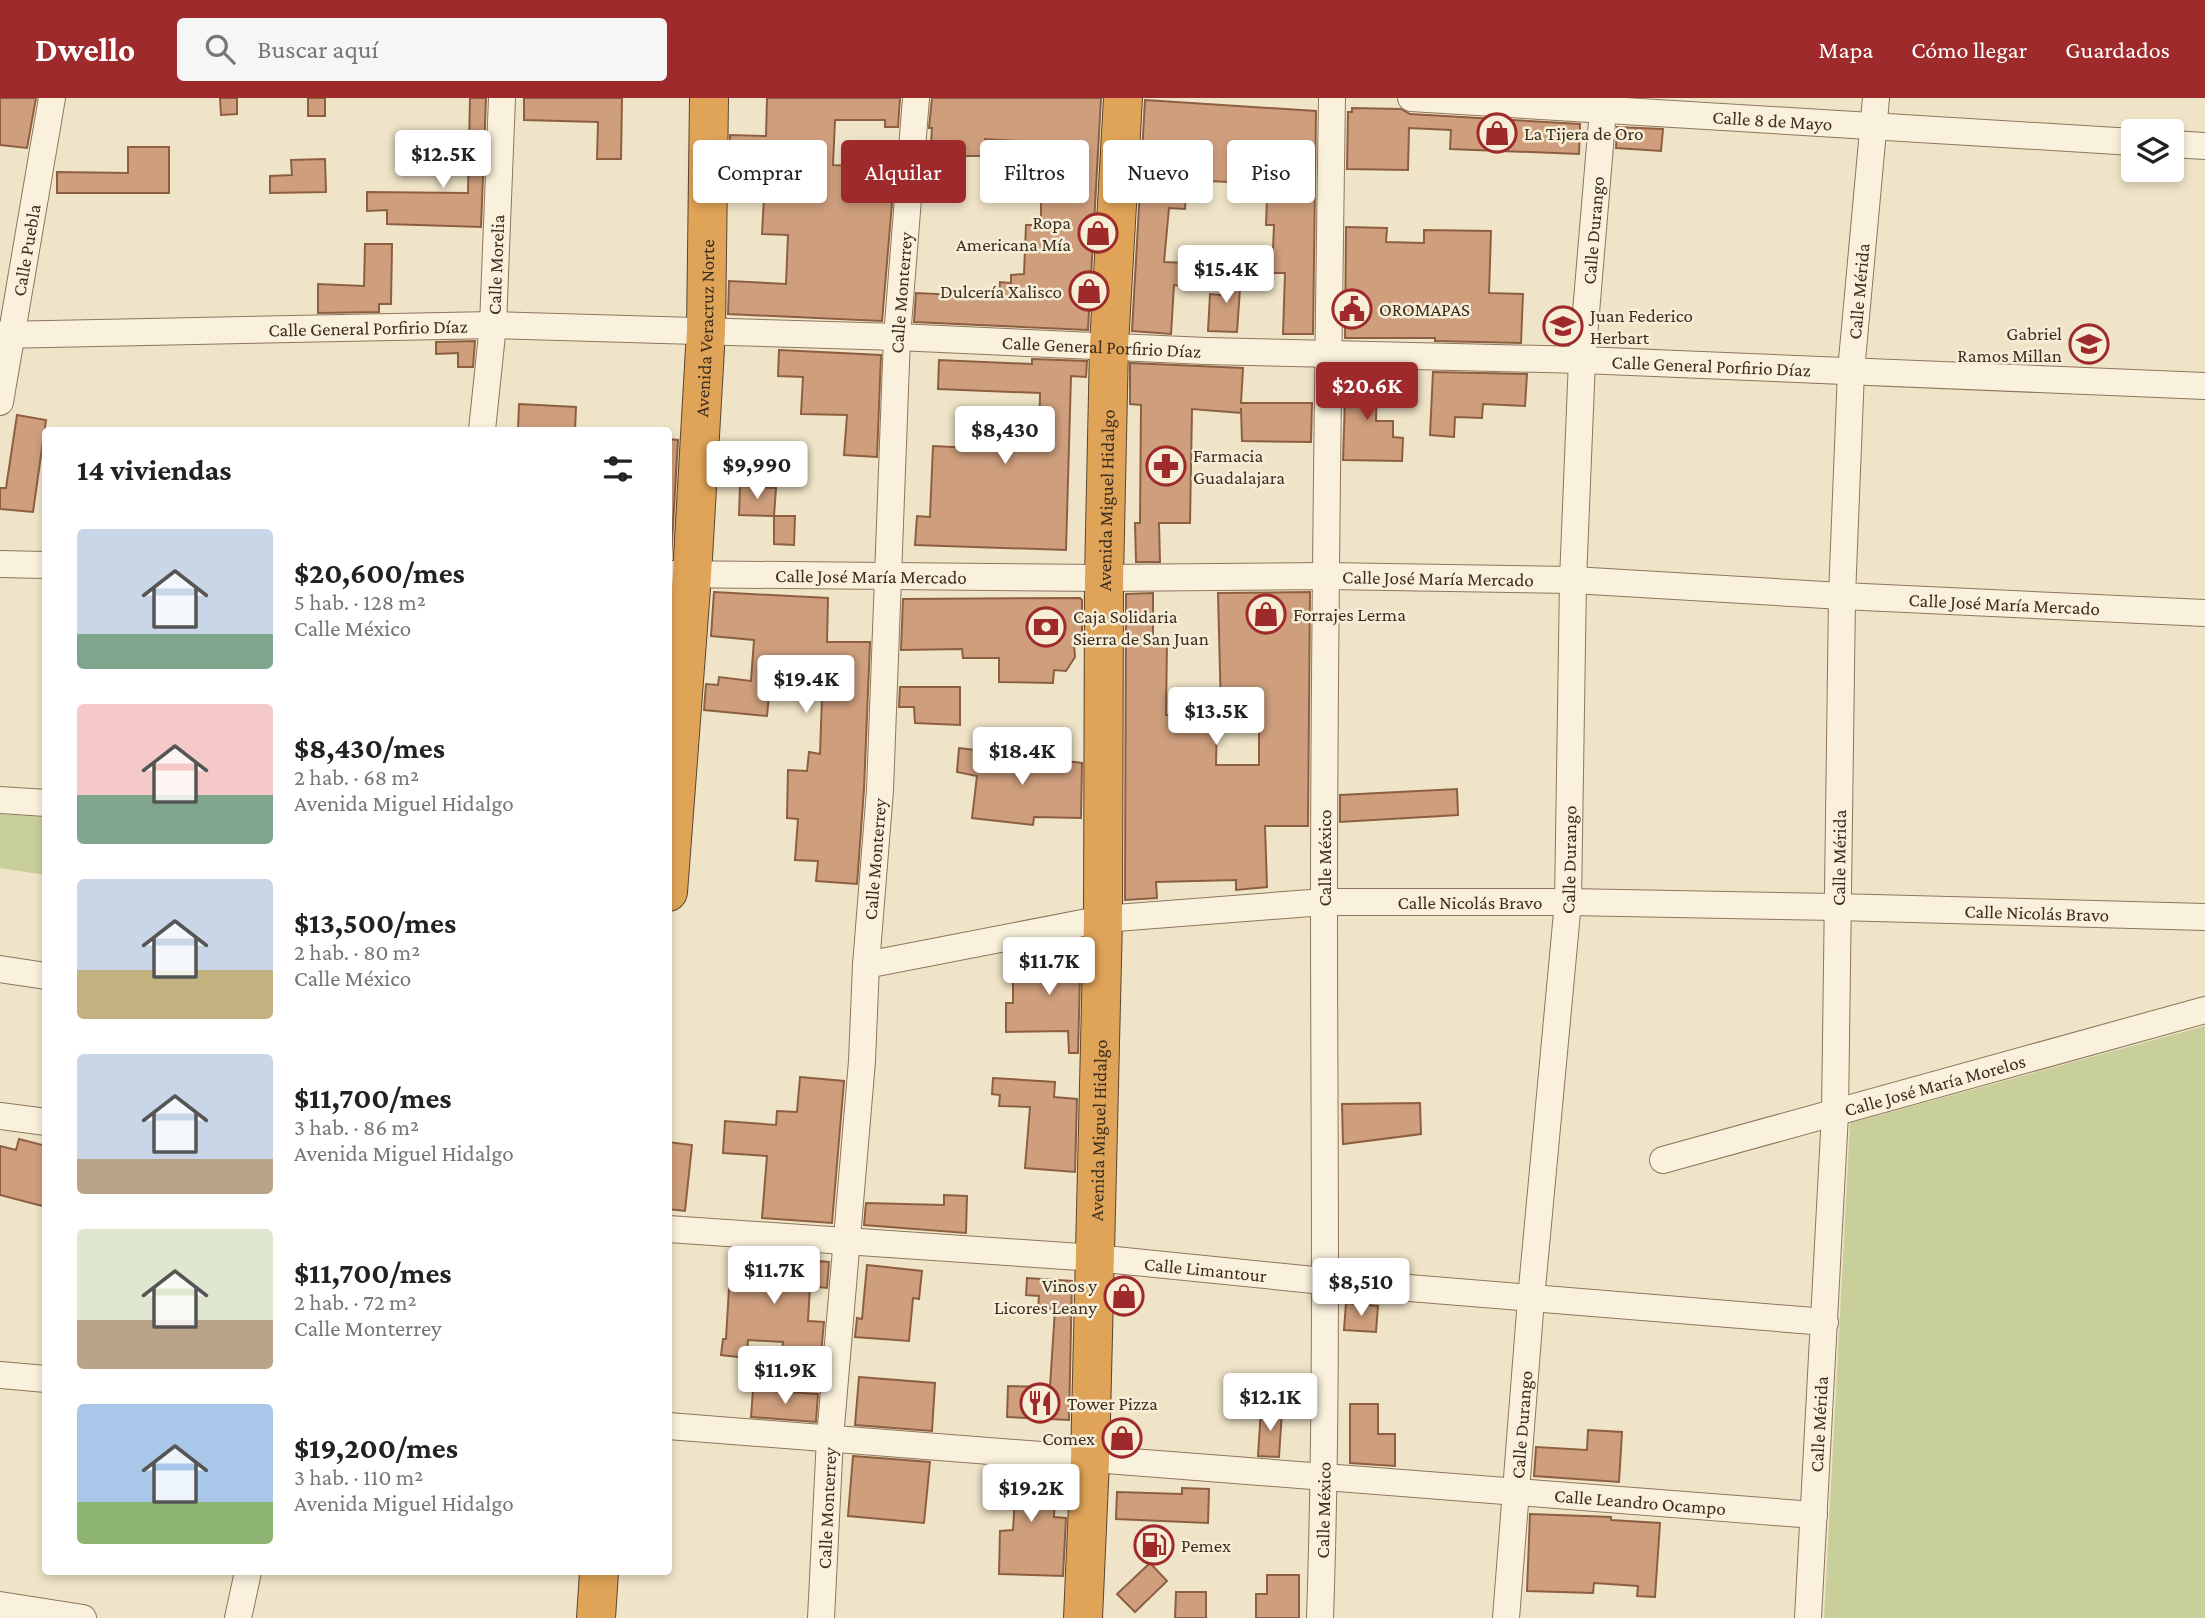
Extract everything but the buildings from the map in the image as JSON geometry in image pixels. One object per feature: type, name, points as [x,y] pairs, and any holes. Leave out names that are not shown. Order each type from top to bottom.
[{"type":"highway","name":"Avenida Veracruz Norte","points":[[672,786],[680,575],[706,331],[709,98]]},
{"type":"highway","name":"Avenida Miguel Hidalgo","points":[[1083,1618],[1090,1460],[1102,919],[1104,578],[1109,346],[1123,98]]},
{"type":"highway","points":[[596,1618],[599,1575]]},
{"type":"street","name":"Calle Puebla","points":[[0,402],[6,335],[52,98]]},
{"type":"street","name":"Calle Morelia","points":[[481,427],[493,325],[502,98]]},
{"type":"street","name":"Calle Monterrey","points":[[821,1618],[830,1438],[862,1061],[866,965],[880,790],[897,337],[916,98]]},
{"type":"street","name":"Calle México","points":[[1320,1618],[1324,1477],[1324,902],[1332,98]]},
{"type":"street","name":"Calle 8 de Mayo","points":[[1411,98],[1604,103],[1874,128],[2121,141]]},
{"type":"street","name":"Calle Mérida","points":[[1808,1618],[1835,1114],[1842,596],[1851,371],[1876,98]]},
{"type":"street","name":"Calle Durango","points":[[1506,1618],[1531,1299],[1568,902],[1573,580],[1582,360],[1604,103]]},
{"type":"street","points":[[2184,145],[2205,146]]},
{"type":"street","name":"Calle General Porfirio Díaz","points":[[6,335],[493,325],[1582,360],[2205,386]]},
{"type":"street","points":[[0,564],[42,565]]},
{"type":"street","name":"Calle José María Mercado","points":[[680,575],[1104,578],[1326,576],[1573,580],[2205,613]]},
{"type":"street","points":[[0,800],[42,803]]},
{"type":"street","name":"Calle Nicolás Bravo","points":[[866,965],[1102,919],[1324,902],[1568,902],[2205,917]]},
{"type":"street","points":[[0,969],[42,975]]},
{"type":"street","name":"Calle José María Morelos","points":[[1663,1160],[2205,1010]]},
{"type":"street","points":[[0,1116],[42,1121]]},
{"type":"street","name":"Calle Limantour","points":[[672,1229],[1095,1258],[1324,1281],[1825,1322]]},
{"type":"street","points":[[0,1375],[42,1379]]},
{"type":"street","name":"Calle Leandro Ocampo","points":[[672,1426],[1814,1515]]},
{"type":"street","points":[[238,1618],[247,1575]]},
{"type":"street","points":[[0,1605],[83,1618]]},
{"type":"green space","points":[[0,814],[42,817],[42,875],[0,868]]},
{"type":"green space","points":[[2205,1026],[2205,1618],[1824,1618],[1850,1123]]},
{"type":"place","name":"La Tijera de Oro","points":[[1497,133]]},
{"type":"place","name":"Ropa Americana Mía","points":[[1098,233]]},
{"type":"place","name":"Dulcería Xalisco","points":[[1089,291]]},
{"type":"place","name":"OROMAPAS","points":[[1352,309]]},
{"type":"place","name":"Juan Federico Herbart","points":[[1563,326]]},
{"type":"place","name":"Gabriel Ramos Millan","points":[[2089,344]]},
{"type":"place","name":"Farmacia Guadalajara","points":[[1166,466]]},
{"type":"place","name":"Forrajes Lerma","points":[[1266,614]]},
{"type":"place","name":"Caja Solidaria Sierra de San Juan","points":[[1046,627]]},
{"type":"place","name":"Vinos y Licores Leany","points":[[1124,1296]]},
{"type":"place","name":"Tower Pizza","points":[[1040,1403]]},
{"type":"place","name":"Comex","points":[[1122,1438]]},
{"type":"place","name":"Pemex","points":[[1154,1545]]}]
